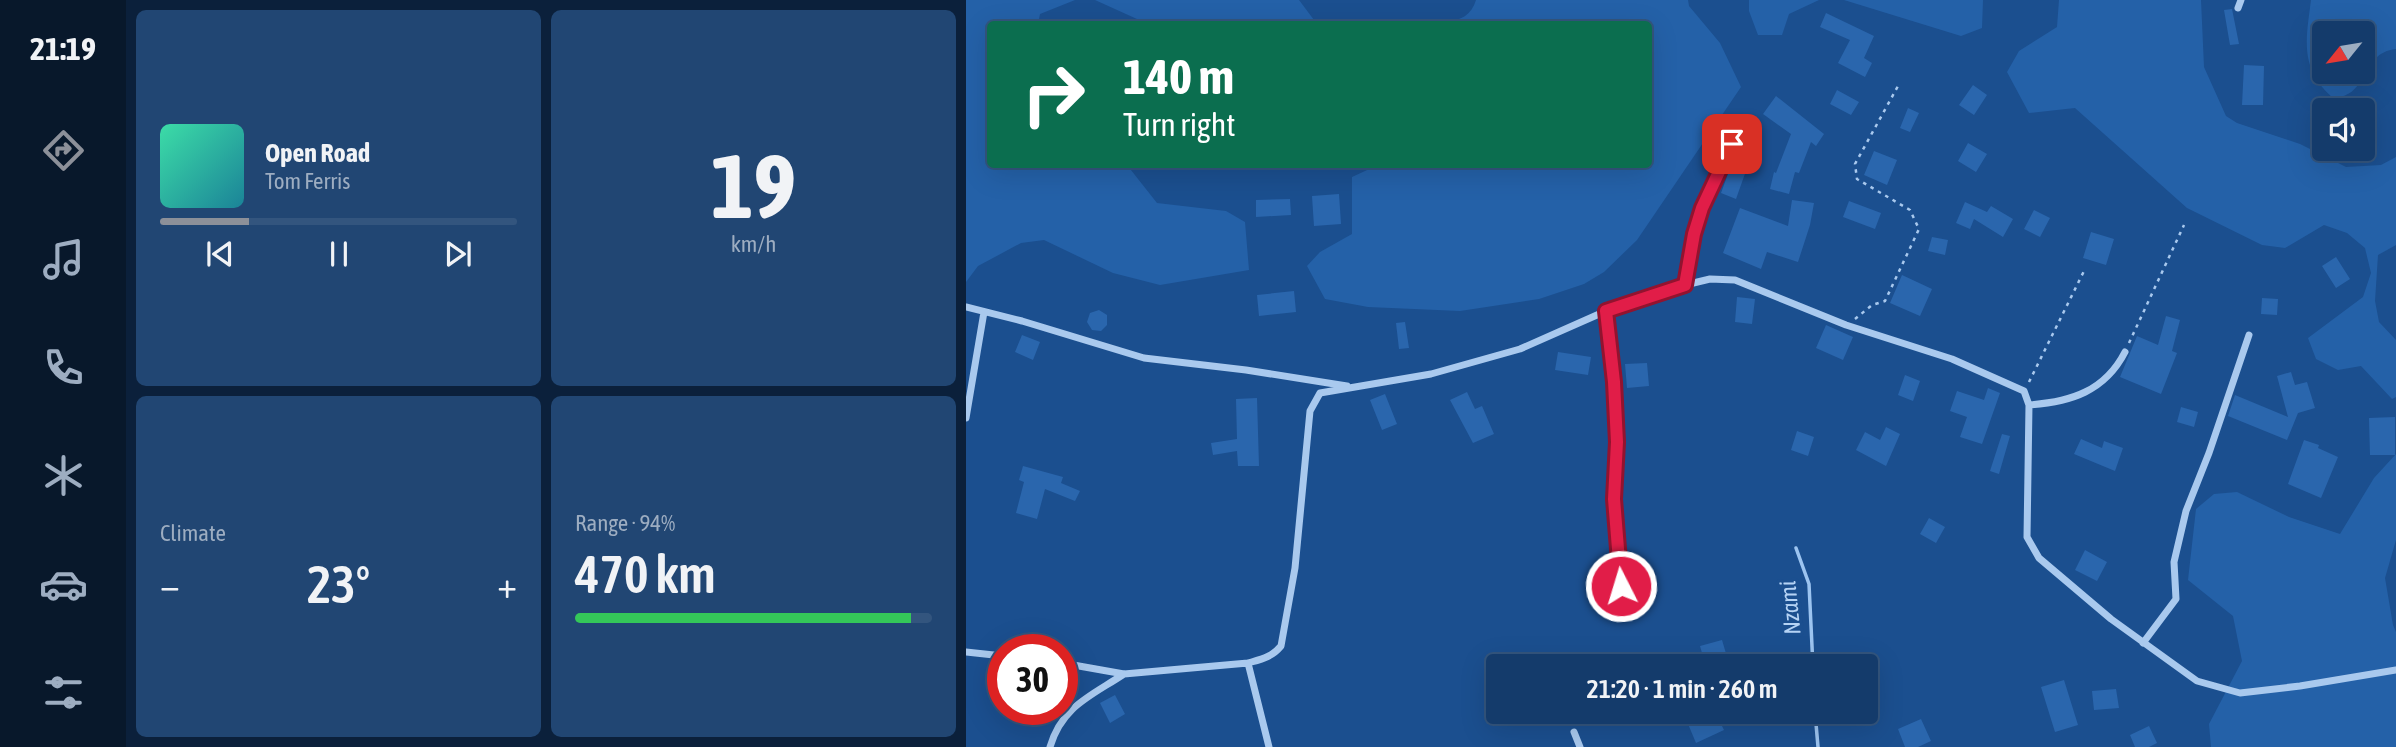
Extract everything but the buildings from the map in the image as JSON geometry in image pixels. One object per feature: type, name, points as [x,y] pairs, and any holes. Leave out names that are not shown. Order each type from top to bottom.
[{"type":"street","points":[[1685,285],[1694,234],[1702,208],[1732,144]]},
{"type":"street","points":[[1078,666],[1124,674],[1175,671],[1248,663],[1267,658],[1282,646],[1295,568],[1310,411],[1321,393],[1430,374],[1520,349],[1606,311],[1710,279],[1735,280],[1846,325],[1952,359],[2024,391],[2029,405],[2027,537],[2032,548],[2039,558],[2091,602],[2197,681],[2240,693],[2396,670]]},
{"type":"street","points":[[966,307],[1144,358],[1246,370],[1352,387]]},
{"type":"street","points":[[1606,311],[1614,382],[1617,442],[1614,499],[1621,586]]},
{"type":"street","points":[[966,418],[984,312]]},
{"type":"street","points":[[2143,643],[2176,599],[2174,562],[2186,511],[2209,453],[2249,335]]},
{"type":"street","points":[[2029,405],[2053,404],[2082,395],[2116,370],[2125,352]]},
{"type":"street","points":[[966,652],[987,654]]},
{"type":"street","points":[[1248,663],[1269,747]]},
{"type":"street","points":[[1050,747],[1056,728],[1068,711],[1124,674]]},
{"type":"street","points":[[1574,732],[1580,747]]},
{"type":"path","points":[[1846,325],[1872,305],[1885,301],[1919,229],[1910,210],[1857,179],[1855,164],[1898,86]]},
{"type":"path","points":[[2125,352],[2183,225]]},
{"type":"path","points":[[2024,391],[2085,269]]},
{"type":"shaded area","points":[[966,0],[1075,0],[1040,14],[1039,21],[987,21],[987,168],[1129,168],[1157,203],[1226,211],[1245,222],[1249,270],[1160,285],[1113,273],[1044,240],[1021,243],[978,266],[966,282]]},
{"type":"shaded area","points":[[1095,0],[1299,0],[1315,21],[1141,21]]},
{"type":"shaded area","points":[[1476,0],[1688,0],[1689,6],[1720,43],[1741,87],[1637,240],[1604,272],[1584,284],[1539,299],[1460,311],[1368,307],[1325,299],[1307,266],[1320,252],[1352,234],[1352,177],[1372,168],[1652,168],[1652,21],[1452,21],[1465,16]]},
{"type":"shaded area","points":[[1749,0],[1819,0],[1789,14],[1782,35],[1758,35],[1749,11]]},
{"type":"shaded area","points":[[1844,0],[1983,0],[1982,28],[1961,36]]},
{"type":"shaded area","points":[[2059,0],[2201,0],[2204,67],[2226,116],[2237,123],[2312,150],[2312,161],[2334,161],[2346,167],[2381,165],[2396,157],[2396,245],[2378,255],[2375,301],[2379,322],[2396,340],[2396,397],[2392,399],[2361,366],[2338,370],[2316,359],[2308,338],[2363,297],[2371,273],[2365,248],[2347,233],[2324,225],[2285,248],[2262,245],[2187,208],[2075,108],[2029,113],[2007,72],[2019,51],[2057,27]]},
{"type":"shaded area","points":[[2311,0],[2396,0],[2396,49],[2384,52],[2375,59],[2375,21],[2312,21],[2312,69],[2307,53]]},
{"type":"shaded area","points":[[2320,84],[2359,84],[2345,95],[2333,98]]},
{"type":"shaded area","points":[[2396,454],[2396,540],[2385,578],[2396,632],[2396,747],[2211,747],[2209,724],[2242,661],[2233,616],[2188,580],[2196,509],[2214,494],[2237,492],[2289,517],[2340,534],[2374,478]]},
{"type":"waterway","name":"Nzami","points":[[1796,548],[1809,584],[1812,654]]},
{"type":"waterway","name":"Nzami","points":[[1816,724],[1818,747]]},
{"type":"route","points":[[1621,586],[1614,499],[1617,442],[1614,382],[1606,311],[1685,285],[1694,234],[1702,208],[1732,144]]}]
